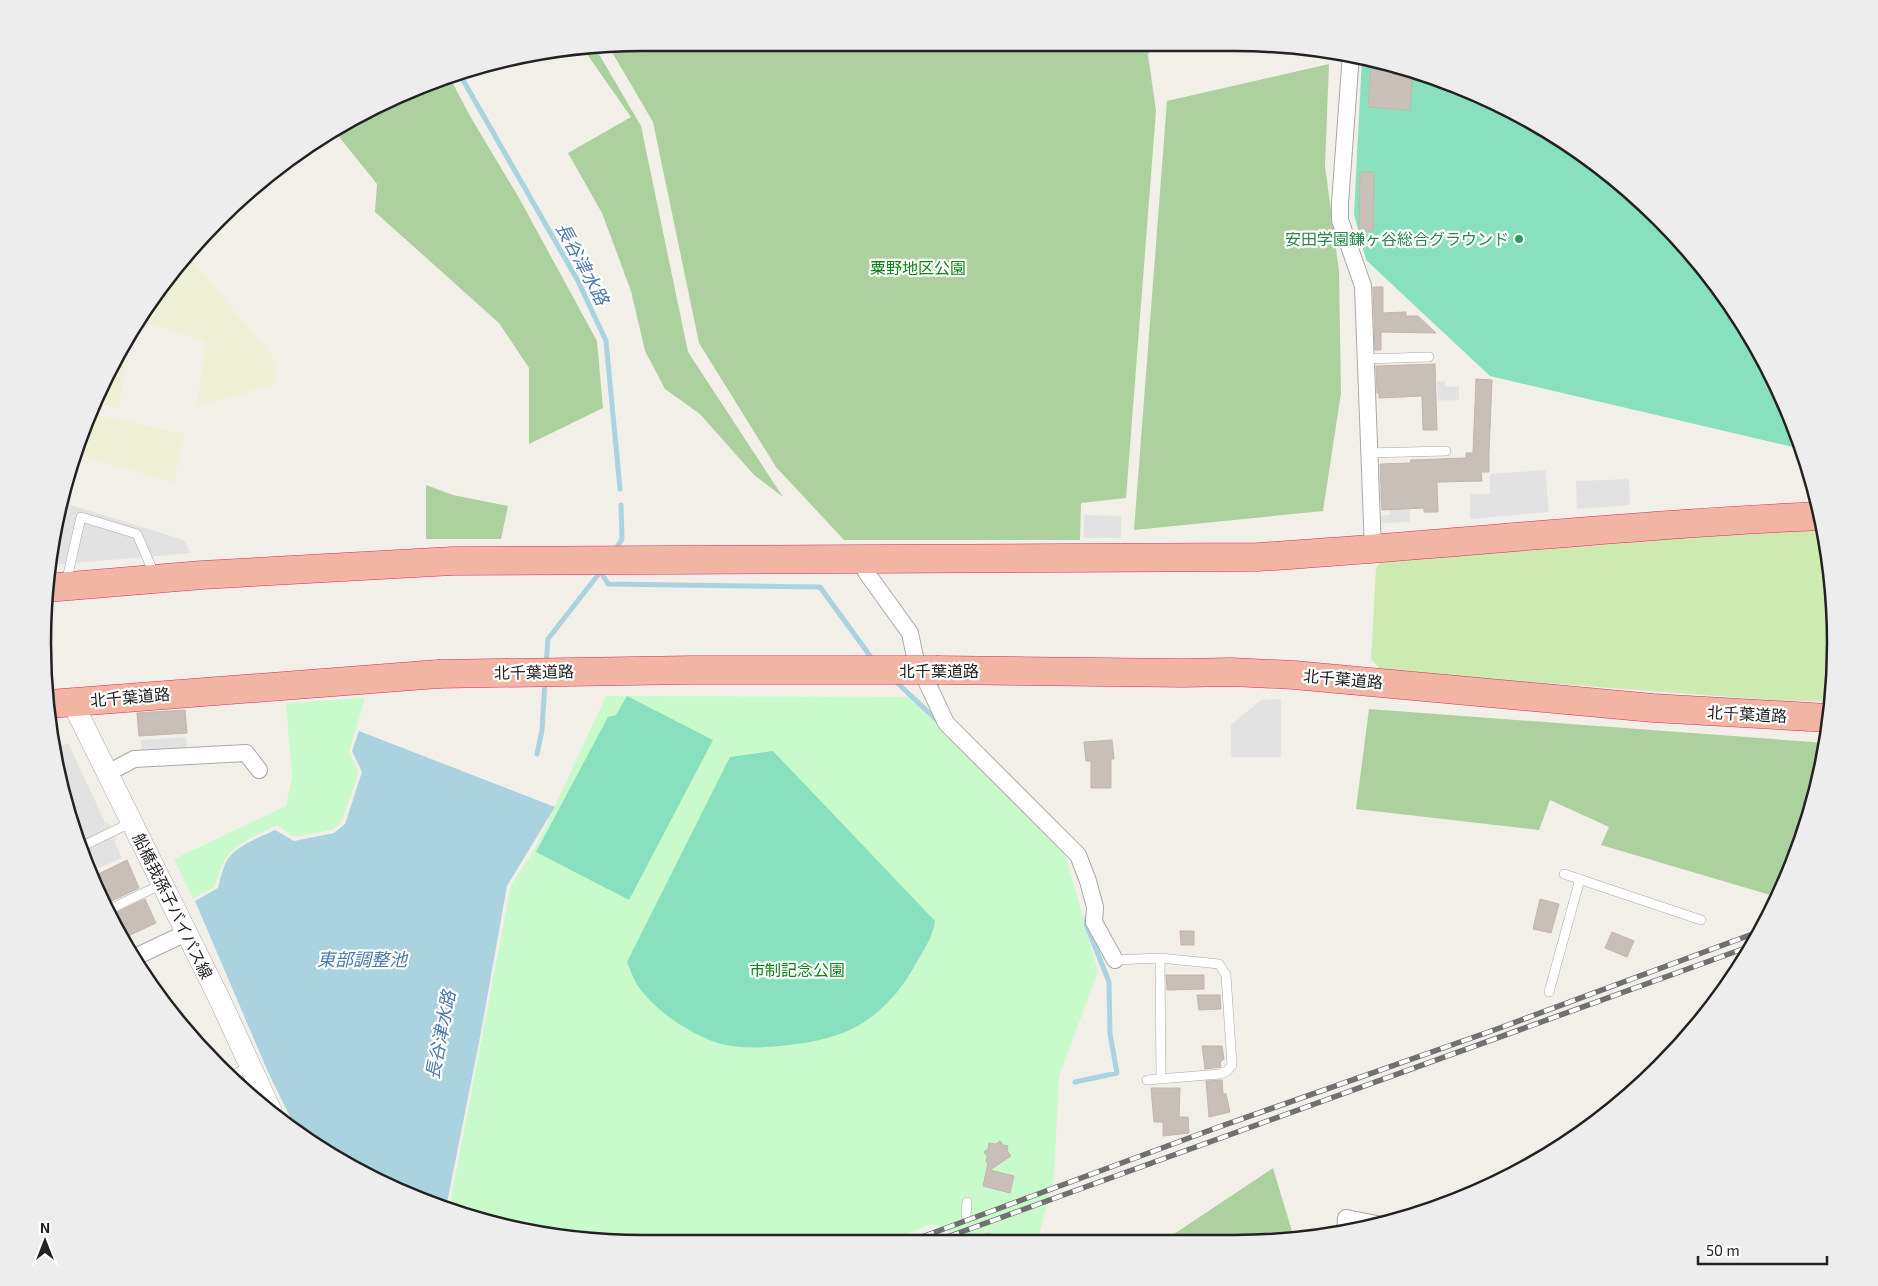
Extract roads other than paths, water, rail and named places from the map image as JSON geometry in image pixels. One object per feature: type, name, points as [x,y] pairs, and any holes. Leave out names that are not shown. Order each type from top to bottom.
[{"type":"highway","points":[[56,587],[453,561],[1258,557],[1562,532],[1813,517]]},
{"type":"highway","name":"北千葉道路","points":[[60,703],[438,674],[692,670],[1231,672],[1294,675],[1653,708],[1822,718]]},
{"type":"street","points":[[1350,63],[1340,193],[1340,220],[1363,286],[1373,549]]},
{"type":"street","points":[[866,572],[910,632],[915,657],[946,723],[1078,855],[1095,908],[1094,922],[1115,960]]},
{"type":"street","name":"船橋我孫子バイパス線","points":[[60,703],[108,773],[265,1098]]},
{"type":"street","points":[[108,773],[134,760],[246,753],[259,770]]},
{"type":"street","points":[[140,955],[186,933]]},
{"type":"street","points":[[1346,1224],[1346,1218],[1360,1221]]},
{"type":"lane","points":[[1365,359],[1429,357]]},
{"type":"lane","points":[[1368,453],[1446,451]]},
{"type":"lane","points":[[56,587],[81,517],[137,534],[156,579]]},
{"type":"lane","points":[[87,844],[132,822]]},
{"type":"lane","points":[[1564,874],[1701,920]]},
{"type":"lane","points":[[1549,992],[1580,879]]},
{"type":"lane","points":[[113,907],[163,884]]},
{"type":"lane","points":[[1115,960],[1160,958],[1219,964],[1226,975],[1232,1066],[1220,1074],[1147,1080]]},
{"type":"lane","points":[[1160,958],[1161,1079]]},
{"type":"lane","points":[[237,1073],[250,1066]]},
{"type":"lane","points":[[966,1215],[967,1202]]},
{"type":"water","name":"東部調整池","points":[[359,731],[555,807],[507,886],[481,1032],[447,1201],[381,1174],[314,1135],[290,1117],[268,1072],[195,901],[218,888],[228,859],[235,851],[252,841],[275,830],[294,841],[334,833],[345,824],[362,772],[352,751]]},
{"type":"waterway","name":"長谷津水路","points":[[463,80],[578,281],[606,341],[620,489]]},
{"type":"waterway","name":"長谷津水路","points":[[614,552],[622,539],[621,505]]},
{"type":"waterway","name":"長谷津水路","points":[[546,665],[548,639],[601,571]]},
{"type":"waterway","points":[[601,572],[608,584],[820,587],[873,660]]},
{"type":"waterway","points":[[893,679],[940,723]]},
{"type":"waterway","name":"長谷津水路","points":[[537,754],[542,730],[545,680]]},
{"type":"waterway","points":[[1075,1082],[1117,1073],[1110,1034],[1109,982],[1086,924],[1087,917]]},
{"type":"railway","points":[[927,1235],[1216,1128],[1497,1029],[1749,935]]},
{"type":"railway","points":[[953,1235],[1740,950]]},
{"type":"place","name":"安田学園鎌ヶ谷総合グラウンド","points":[[1519,239]]},
{"type":"park label","name":"粟野地区公園","points":[[918,268]]},
{"type":"park label","name":"市制記念公園","points":[[797,970]]}]
